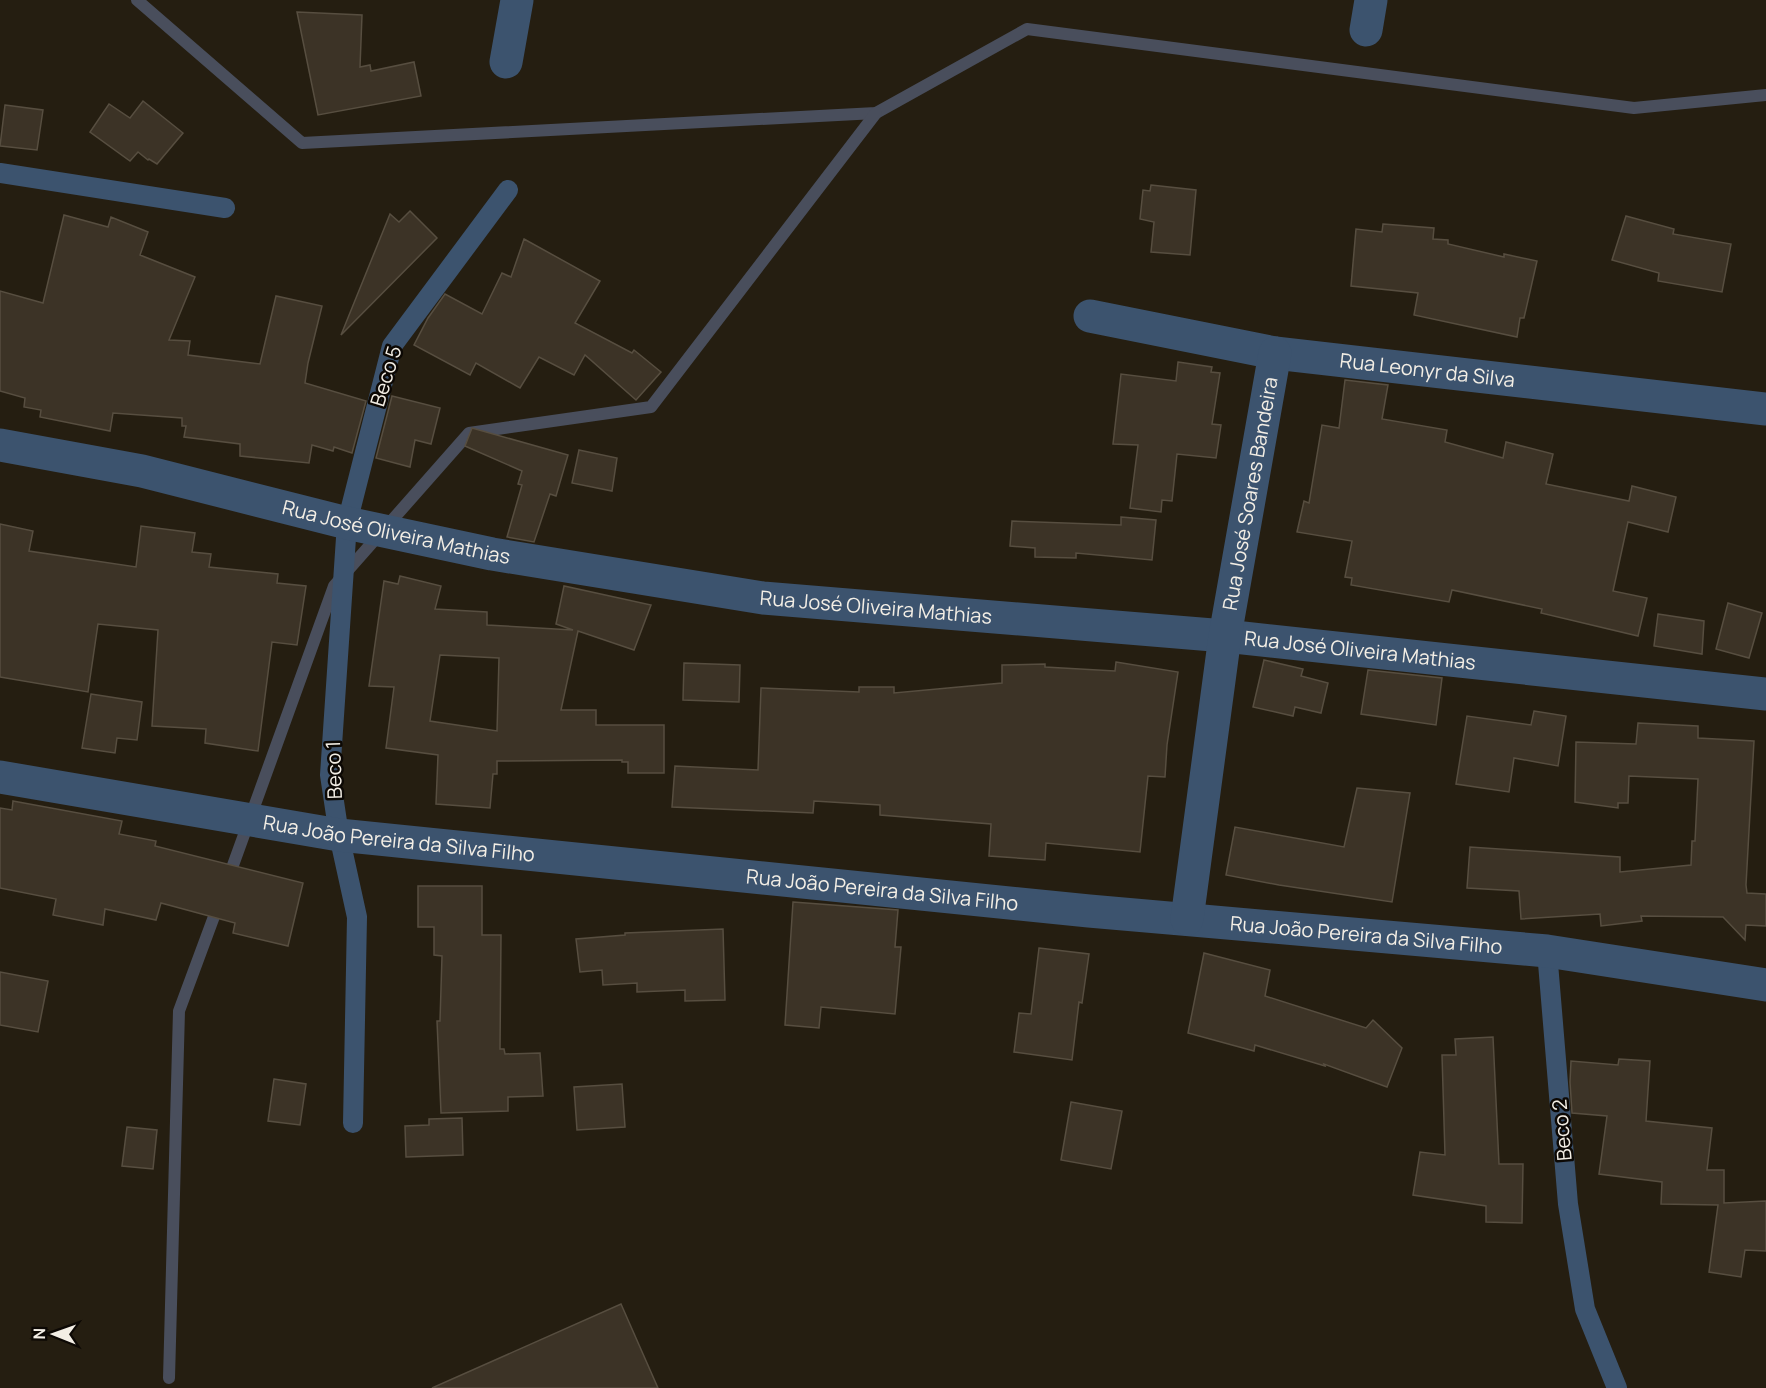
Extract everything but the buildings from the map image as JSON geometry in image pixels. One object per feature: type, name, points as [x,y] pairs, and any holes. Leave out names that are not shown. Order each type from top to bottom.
[{"type":"street","points":[[506,63],[517,0]]},
{"type":"street","name":"Rua Leonyr da Silva","points":[[1090,316],[1275,353],[1766,409]]},
{"type":"street","name":"Rua José Soares Bandeira","points":[[1187,919],[1225,636],[1275,353]]},
{"type":"street","name":"Rua José Oliveira Mathias","points":[[0,445],[142,471],[347,523],[492,554],[763,598],[1225,636],[1766,694]]},
{"type":"street","name":"Rua João Pereira da Silva Filho","points":[[0,777],[339,835],[1089,911],[1547,951],[1766,985]]},
{"type":"lane","points":[[0,173],[225,208]]},
{"type":"lane","name":"Beco 5","points":[[347,523],[392,346],[508,190]]},
{"type":"lane","name":"Beco 1","points":[[347,523],[330,775],[339,835],[357,916],[353,1123]]},
{"type":"lane","name":"Beco 2","points":[[1547,951],[1568,1204],[1585,1309],[1617,1388]]},
{"type":"waterway","points":[[137,0],[302,143],[876,113],[1027,29],[1634,108],[1766,95]]},
{"type":"waterway","points":[[228,879],[334,586],[469,433],[651,407],[876,113]]},
{"type":"waterway","points":[[169,1378],[179,1011],[219,903]]}]
